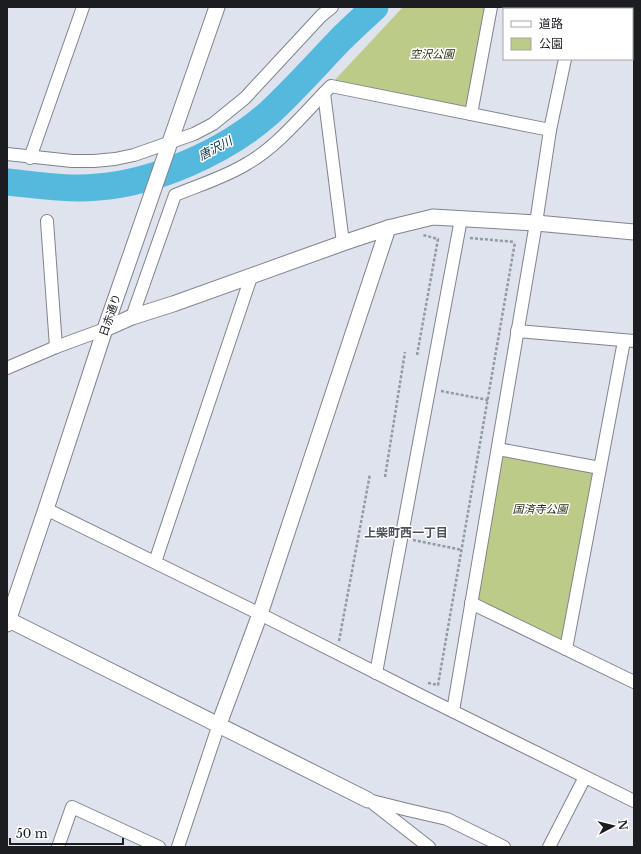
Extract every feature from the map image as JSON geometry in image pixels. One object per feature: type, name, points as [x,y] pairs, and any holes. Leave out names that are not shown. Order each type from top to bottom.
[{"type":"street","points":[[30,158],[83,7]]},
{"type":"street","name":"日赤通り","points":[[7,621],[46,509],[105,329],[217,7]]},
{"type":"street","points":[[7,154],[30,158],[72,161],[108,160],[168,148],[213,124],[245,98],[321,16],[332,7]]},
{"type":"street","points":[[471,114],[491,7]]},
{"type":"street","points":[[453,711],[536,223],[550,130],[565,60]]},
{"type":"street","points":[[132,317],[175,195],[223,176],[248,164],[269,148],[331,86],[550,130]]},
{"type":"street","points":[[324,93],[343,243]]},
{"type":"street","points":[[7,368],[132,317],[251,277],[388,228],[433,217],[536,223],[634,232]]},
{"type":"street","points":[[376,673],[461,219]]},
{"type":"street","points":[[47,222],[56,347]]},
{"type":"street","points":[[178,847],[219,724],[260,614],[388,228]]},
{"type":"street","points":[[155,562],[251,277]]},
{"type":"street","points":[[517,331],[629,341],[600,468],[566,649]]},
{"type":"street","points":[[498,449],[600,468]]},
{"type":"street","points":[[46,509],[634,800]]},
{"type":"street","points":[[471,603],[634,682]]},
{"type":"street","points":[[7,621],[219,724],[368,800],[429,847]]},
{"type":"street","points":[[549,847],[585,777]]},
{"type":"street","points":[[368,800],[447,819],[504,847]]},
{"type":"street","points":[[58,847],[72,807],[159,847]]},
{"type":"path","points":[[417,234],[438,239],[417,355]]},
{"type":"path","points":[[424,682],[438,685],[515,242],[458,236]]},
{"type":"path","points":[[385,477],[405,352]]},
{"type":"path","points":[[430,388],[488,400]]},
{"type":"path","points":[[337,653],[370,474]]},
{"type":"path","points":[[401,538],[462,550]]},
{"type":"green space","name":"空沢公園","points":[[403,7],[488,7],[470,109],[333,82]]},
{"type":"green space","name":"国済寺公園","points":[[498,449],[600,468],[566,649],[471,603]]},
{"type":"waterway","name":"唐沢川","points":[[7,182],[75,188],[120,184],[165,172],[210,153],[251,128],[268,114],[340,40],[375,7]]},
{"type":"district","name":"上柴町西一丁目","points":[[406,532]]}]
